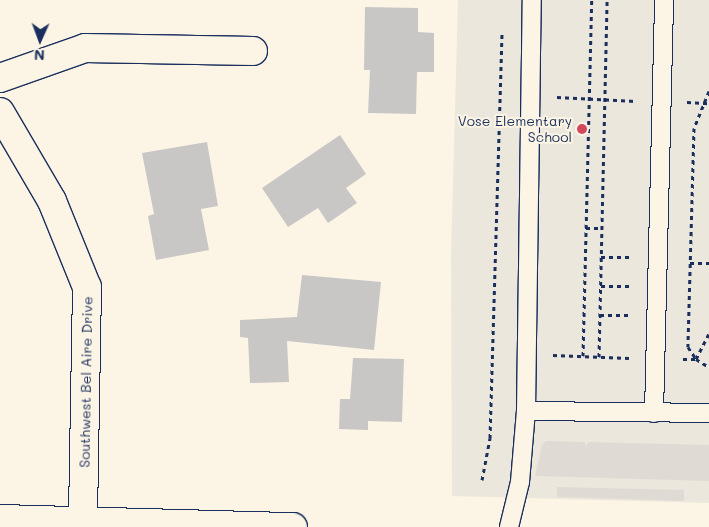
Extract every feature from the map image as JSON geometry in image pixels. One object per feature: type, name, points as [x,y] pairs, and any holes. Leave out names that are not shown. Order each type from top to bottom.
[{"type":"street","points":[[0,78],[85,48],[253,51]]},
{"type":"street","name":"Southwest Bel Aire Drive","points":[[0,112],[52,201],[88,287],[83,522]]},
{"type":"street","points":[[0,519],[293,527]]},
{"type":"lane","points":[[509,527],[520,482],[526,411],[532,0]]},
{"type":"lane","points":[[654,412],[664,0]]},
{"type":"lane","points":[[526,411],[709,413]]},
{"type":"path","points":[[583,356],[592,0]]},
{"type":"path","points":[[599,357],[607,0]]},
{"type":"path","points":[[482,480],[490,438],[502,29]]},
{"type":"path","points":[[696,359],[688,347],[694,128],[709,91]]},
{"type":"path","points":[[500,95],[709,103]]},
{"type":"path","points":[[586,228],[602,228]]},
{"type":"path","points":[[690,263],[709,263]]},
{"type":"path","points":[[696,359],[709,334]]},
{"type":"path","points":[[492,354],[696,359],[709,366]]},
{"type":"shaded area","name":"Vose Elementary School","points":[[458,0],[709,0],[709,503],[452,496],[451,257]]},
{"type":"shaded area","points":[[546,441],[585,442],[585,446],[589,442],[709,445],[709,481],[535,476],[542,445]]},
{"type":"shaded area","points":[[557,487],[684,490],[684,501],[557,497]]},
{"type":"building","points":[[365,7],[418,8],[418,32],[434,33],[434,72],[417,72],[416,114],[368,113],[370,70],[364,70]]},
{"type":"building","points":[[340,135],[366,174],[346,188],[357,203],[328,223],[318,208],[288,227],[262,188]]},
{"type":"building","points":[[207,142],[218,206],[201,209],[209,250],[156,260],[148,216],[154,214],[142,153]]},
{"type":"building","points":[[302,275],[381,282],[374,350],[287,341],[289,382],[250,383],[248,338],[240,337],[240,320],[297,317]]},
{"type":"building","points":[[353,358],[404,359],[402,422],[368,421],[368,430],[339,429],[340,399],[350,399]]},
{"type":"place","name":"Vose Elementary School","points":[[582,129]]}]
